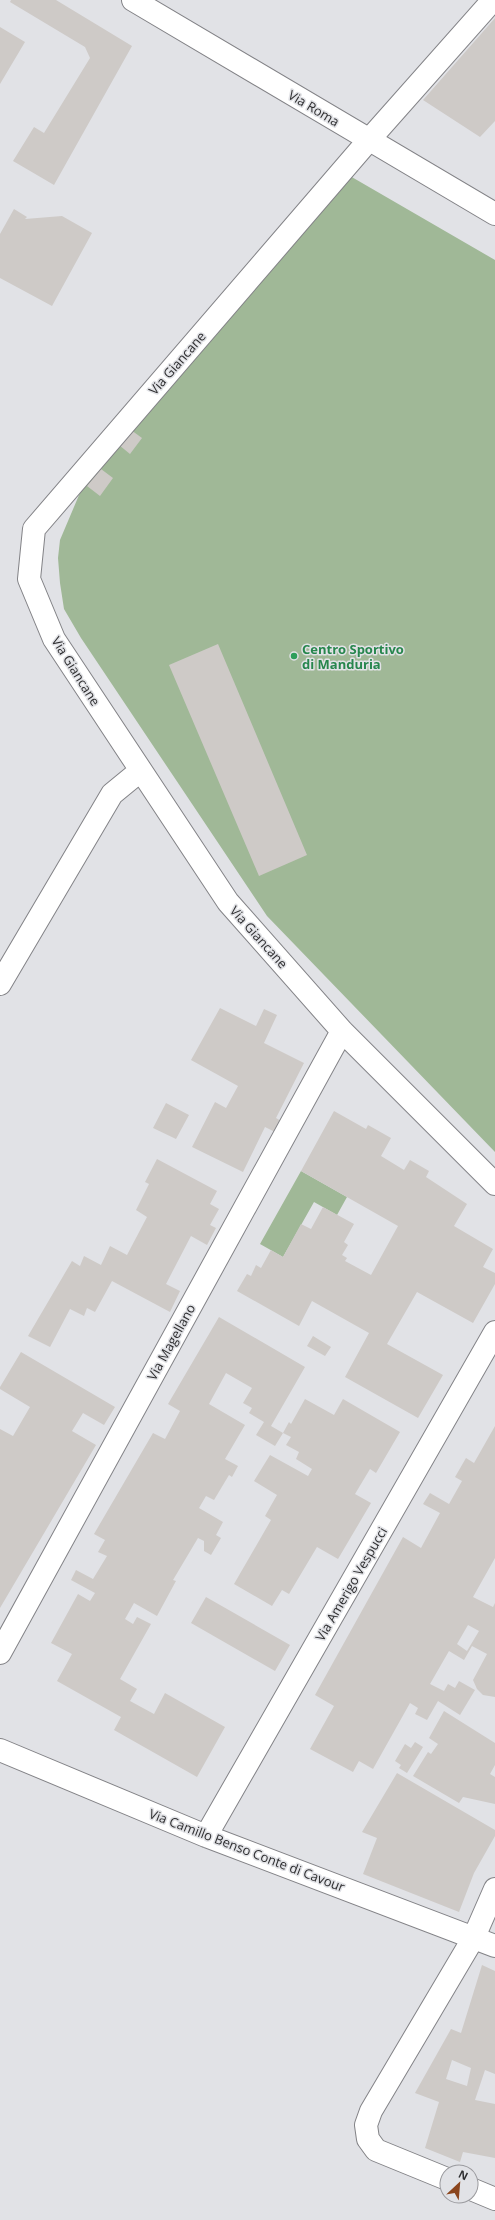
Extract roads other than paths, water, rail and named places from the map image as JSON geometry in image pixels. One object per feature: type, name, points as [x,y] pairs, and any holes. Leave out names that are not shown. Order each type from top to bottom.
[{"type":"street","name":"Via Roma","points":[[133,0],[368,141],[495,214]]},
{"type":"street","name":"Via Giancane","points":[[493,0],[368,141],[34,529],[29,579],[54,639],[228,902],[342,1031],[495,1184]]},
{"type":"street","points":[[0,984],[112,794],[140,771]]},
{"type":"street","name":"Via Magellano","points":[[0,1653],[342,1031]]},
{"type":"street","name":"Via Amerigo Vespucci","points":[[206,1836],[495,1332]]},
{"type":"street","name":"Via Camillo Benso Conte di Cavour","points":[[0,1750],[206,1836],[495,1946]]},
{"type":"street","points":[[439,2177],[376,2150],[368,2139],[366,2125],[371,2111],[474,1937],[495,1889]]},
{"type":"street","points":[[479,2193],[495,2200]]},
{"type":"place","name":"Centro Sportivo di Manduria","points":[[294,656]]}]
